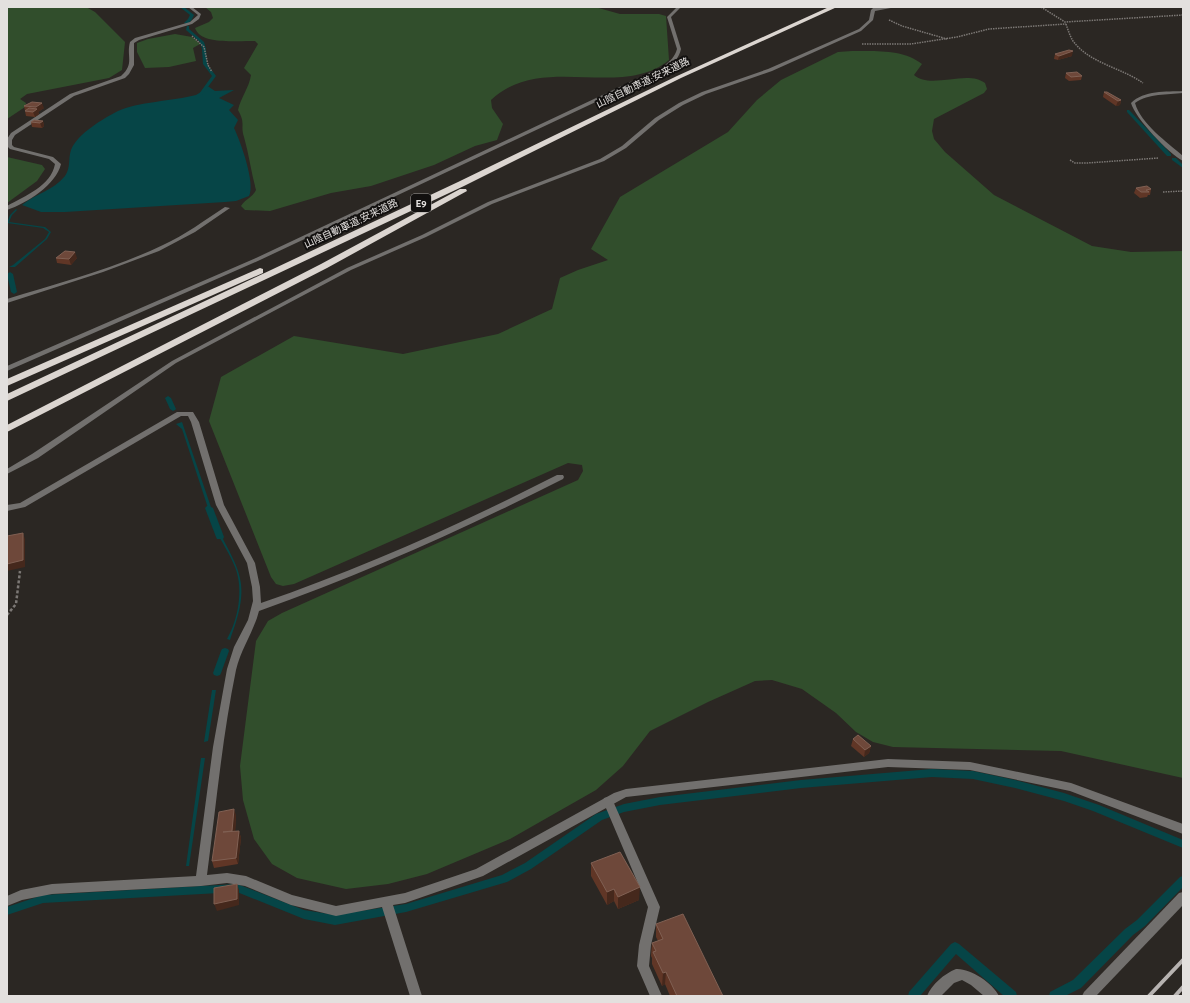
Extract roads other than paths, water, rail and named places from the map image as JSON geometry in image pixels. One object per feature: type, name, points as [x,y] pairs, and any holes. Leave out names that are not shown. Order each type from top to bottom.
[{"type":"highway","name":"山陰自動車道;安来道路","points":[[7,398],[562,136],[679,78],[834,7]]},
{"type":"highway","points":[[7,429],[324,266],[562,136]]},
{"type":"highway","points":[[7,383],[412,203],[461,184]]},
{"type":"street","points":[[7,208],[47,184],[58,170],[58,164],[51,158],[12,148],[9,145],[9,140],[13,134],[72,95],[123,77],[130,72],[132,65],[132,43],[137,39],[184,26],[198,18],[200,15],[190,7]]},
{"type":"street","points":[[7,369],[258,260],[666,67],[676,59],[679,48],[669,17],[678,7]]},
{"type":"street","points":[[7,472],[35,456],[174,362],[275,308],[349,270],[424,236],[490,203],[602,160],[624,147],[657,119],[681,104],[704,92],[752,77],[830,44],[860,30],[871,20],[874,10],[894,7]]},
{"type":"street","points":[[1182,158],[1141,119],[1133,108],[1133,103],[1144,96],[1183,92]]},
{"type":"street","points":[[7,301],[123,264],[158,249],[195,229],[227,208]]},
{"type":"street","points":[[7,508],[22,505],[180,414],[190,414],[195,422],[220,505],[251,563],[256,588],[254,609],[232,669],[218,747],[201,881]]},
{"type":"street","points":[[254,609],[342,578],[500,508],[560,477]]},
{"type":"street","points":[[7,901],[21,895],[52,889],[201,881],[227,878],[246,881],[292,900],[336,911],[405,898],[480,873],[608,801],[626,793],[888,763],[970,766],[1071,787],[1183,829]]},
{"type":"street","points":[[608,801],[654,907],[645,945],[643,966],[656,996]]},
{"type":"street","points":[[1088,996],[1183,897]]},
{"type":"street","points":[[386,902],[416,996]]},
{"type":"street","points":[[933,996],[945,981],[957,974],[965,974],[976,980],[993,996]]},
{"type":"water","points":[[206,85],[215,91],[234,90],[219,98],[234,105],[229,110],[238,120],[234,128],[249,172],[251,190],[249,196],[236,201],[225,202],[65,212],[41,212],[22,205],[61,181],[68,169],[70,153],[74,144],[85,132],[98,122],[126,108],[196,95],[201,92]]},
{"type":"water","points":[[16,209],[17,210],[12,215],[9,222],[45,227],[51,232],[47,239],[15,267],[9,267],[45,239],[49,232],[43,228],[7,223],[10,215]]},
{"type":"water","points":[[182,422],[214,516],[211,517],[182,429],[176,424]]},
{"type":"water","points":[[217,528],[233,558],[241,582],[242,593],[240,606],[230,640],[227,639],[237,614],[239,594],[238,576],[231,557],[215,529]]},
{"type":"water","points":[[212,690],[216,690],[208,741],[204,742]]},
{"type":"water","points":[[201,758],[205,758],[189,866],[186,866]]},
{"type":"waterway","points":[[182,7],[192,15],[190,20],[186,23]]},
{"type":"waterway","points":[[188,27],[187,29],[202,42],[205,64],[214,76],[201,94]]},
{"type":"waterway","points":[[1128,111],[1169,155]]},
{"type":"waterway","points":[[1174,159],[1183,167]]},
{"type":"waterway","points":[[10,274],[14,292]]},
{"type":"waterway","points":[[168,398],[173,409]]},
{"type":"waterway","points":[[209,508],[220,537]]},
{"type":"waterway","points":[[217,673],[225,651]]},
{"type":"waterway","points":[[7,911],[43,899],[237,888],[304,914],[335,920],[406,908],[504,879],[528,866],[599,817],[624,808],[660,801],[801,784],[932,773],[973,775],[1064,797],[1096,808],[1183,844]]},
{"type":"waterway","points":[[1054,996],[1077,984],[1129,932],[1141,923],[1183,880]]},
{"type":"waterway","points":[[913,996],[955,947],[1012,996]]},
{"type":"railway","points":[[1149,996],[1183,960]]},
{"type":"railway","points":[[1175,996],[1183,987]]}]
